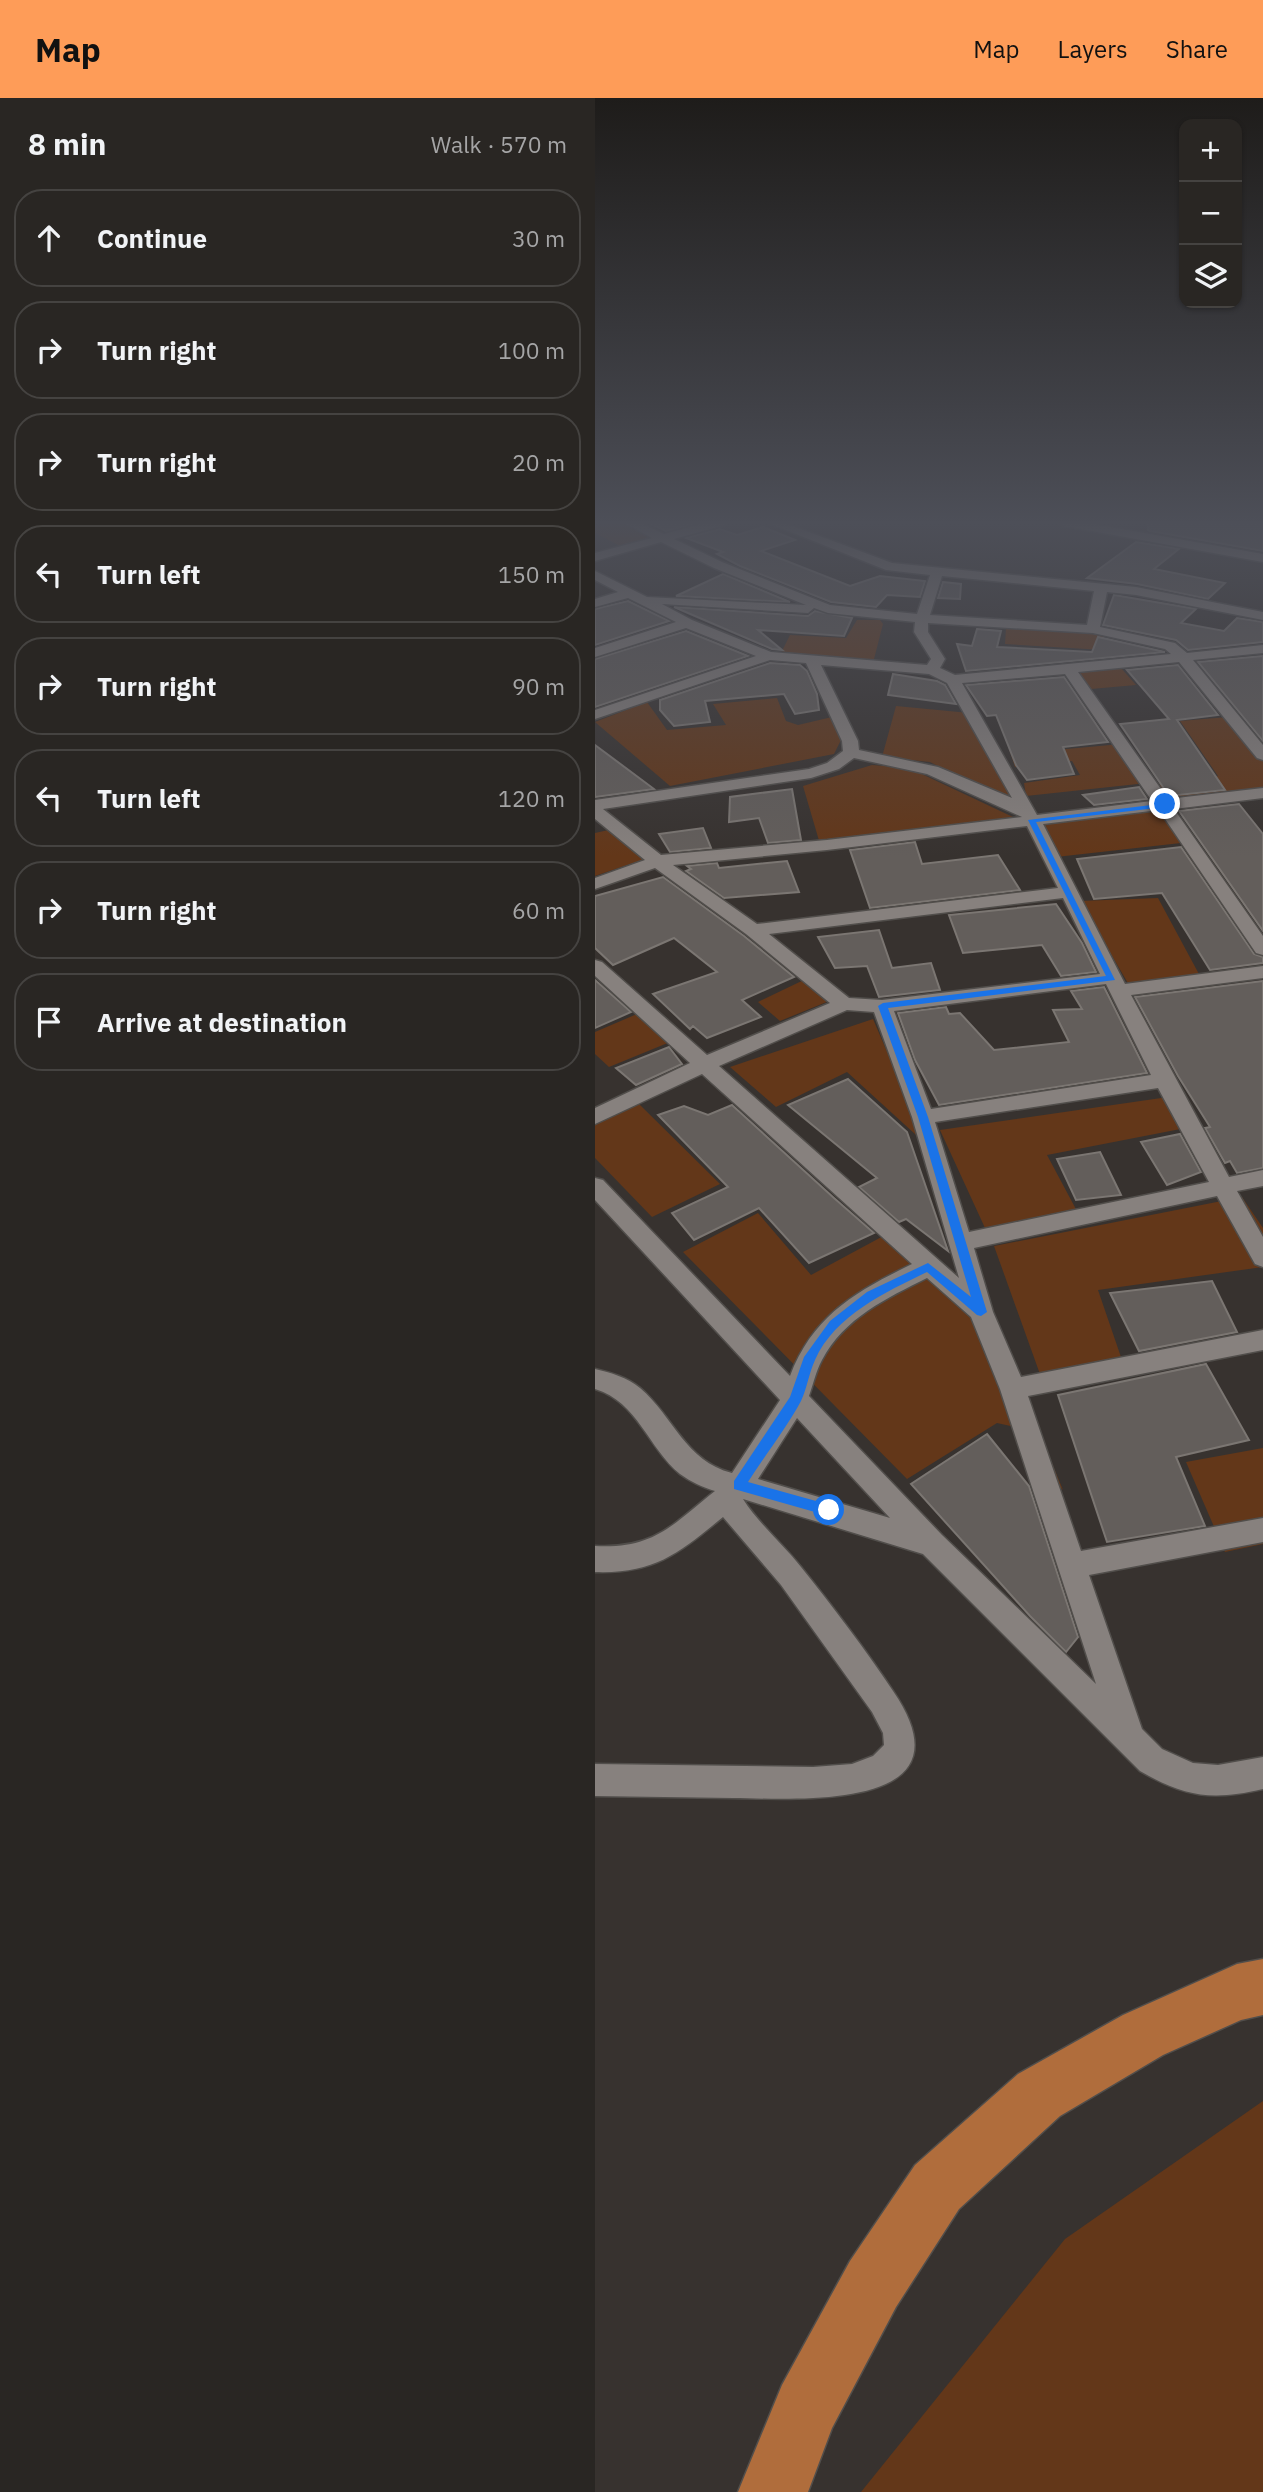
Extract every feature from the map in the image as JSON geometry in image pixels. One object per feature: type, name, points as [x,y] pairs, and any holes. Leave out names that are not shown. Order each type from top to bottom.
[{"type":"highway","points":[[773,2492],[806,2409],[873,2284],[937,2187],[1039,2095],[1143,2035],[1237,1992],[1263,1987]]},
{"type":"street","points":[[595,653],[654,634]]},
{"type":"street","points":[[714,634],[769,656],[932,670],[953,680],[1263,649]]},
{"type":"street","points":[[922,634],[938,659],[932,670]]},
{"type":"street","points":[[1116,634],[1166,644],[1182,656],[1263,755]]},
{"type":"street","points":[[595,715],[769,656]]},
{"type":"street","points":[[812,661],[851,741],[851,753]]},
{"type":"street","points":[[1069,669],[1263,949]]},
{"type":"street","points":[[953,680],[1029,816],[1164,1080],[1263,1258]]},
{"type":"street","points":[[595,805],[811,773],[833,766],[851,753],[932,770],[1029,816]]},
{"type":"street","points":[[595,884],[657,861],[827,845],[1029,816],[1263,793]]},
{"type":"street","points":[[595,811],[657,861],[753,930],[845,1004]]},
{"type":"street","points":[[753,930],[1068,892]]},
{"type":"street","points":[[595,967],[981,1312]]},
{"type":"street","points":[[595,1117],[705,1064],[845,1004],[883,1006],[1263,972]]},
{"type":"street","points":[[883,1006],[923,1117],[981,1312],[1013,1389],[1129,1738]]},
{"type":"street","points":[[923,1117],[1164,1080]]},
{"type":"street","points":[[961,1242],[1263,1178]]},
{"type":"street","points":[[595,1186],[932,1544],[1151,1759],[1178,1776],[1204,1782],[1263,1773]]},
{"type":"street","points":[[595,1559],[618,1560],[644,1555],[667,1546],[732,1492],[796,1399],[810,1357],[834,1324],[871,1295],[928,1267]]},
{"type":"street","points":[[1013,1389],[1263,1339]]},
{"type":"street","points":[[595,1378],[616,1383],[632,1394],[694,1469],[732,1492],[932,1544]]},
{"type":"street","points":[[595,1780],[813,1783],[852,1780],[884,1768],[896,1756],[900,1745],[899,1730],[883,1702],[732,1492]]},
{"type":"street","points":[[1071,1565],[1263,1530]]},
{"type":"shaded area","points":[[849,634],[881,634],[873,663],[784,655],[782,651],[790,635],[846,638]]},
{"type":"shaded area","points":[[1006,634],[1104,635],[1103,650],[1005,644]]},
{"type":"shaded area","points":[[1121,668],[1136,685],[1091,689],[1077,671]]},
{"type":"shaded area","points":[[777,698],[786,721],[798,725],[832,717],[842,738],[834,754],[670,786],[595,722],[647,702],[667,730],[726,725],[713,704]]},
{"type":"shaded area","points":[[896,706],[980,714],[1021,809],[930,762],[882,757]]},
{"type":"shaded area","points":[[1228,717],[1263,759],[1263,791],[1172,802],[1159,785],[1218,776],[1180,721]]},
{"type":"shaded area","points":[[1006,740],[1056,750],[1121,744],[1147,783],[1026,796],[1024,783],[1080,775],[1072,761],[1015,767]]},
{"type":"shaded area","points":[[872,765],[909,768],[1013,817],[820,844],[803,786]]},
{"type":"shaded area","points":[[1167,807],[1190,842],[1056,857],[1037,823]]},
{"type":"shaded area","points":[[613,829],[645,859],[595,876],[595,833]]},
{"type":"shaded area","points":[[1158,898],[1200,976],[1129,985],[1080,901]]},
{"type":"shaded area","points":[[810,977],[834,999],[780,1021],[758,1002]]},
{"type":"shaded area","points":[[644,1011],[675,1040],[609,1067],[595,1054],[595,1032]]},
{"type":"shaded area","points":[[873,1019],[927,1145],[847,1072],[776,1107],[730,1067]]},
{"type":"shaded area","points":[[1182,1095],[1196,1126],[1047,1155],[1078,1213],[985,1228],[940,1130]]},
{"type":"shaded area","points":[[638,1103],[720,1184],[652,1217],[595,1158],[595,1121]]},
{"type":"shaded area","points":[[1242,1197],[1263,1228],[1263,1267],[1098,1290],[1122,1360],[1041,1377],[994,1246]]},
{"type":"shaded area","points":[[758,1213],[811,1275],[887,1234],[999,1334],[1063,1490],[1034,1461],[1015,1427],[997,1423],[907,1479],[683,1252]]},
{"type":"shaded area","points":[[1263,1448],[1263,1544],[1225,1552],[1186,1462]]},
{"type":"shaded area","points":[[1263,2101],[1263,2492],[861,2492],[1065,2239]]},
{"type":"building","points":[[595,634],[630,634],[595,645]]},
{"type":"building","points":[[677,634],[693,634],[748,656],[595,707],[595,659]]},
{"type":"building","points":[[736,634],[762,634],[782,650],[772,649]]},
{"type":"building","points":[[811,634],[845,634],[844,636]]},
{"type":"building","points":[[976,634],[1000,634],[997,647],[1092,652],[1098,637],[1165,652],[966,671],[957,644],[972,646]]},
{"type":"building","points":[[1145,634],[1263,634],[1263,642],[1188,650],[1176,640]]},
{"type":"building","points":[[1263,656],[1263,741],[1198,662]]},
{"type":"building","points":[[770,663],[800,665],[807,671],[817,694],[819,710],[795,714],[784,694],[705,701],[710,722],[674,726],[660,710],[660,700]]},
{"type":"building","points":[[1178,665],[1218,715],[1177,720],[1225,790],[1169,796],[1120,724],[1169,719],[1127,670]]},
{"type":"building","points":[[893,674],[937,681],[945,685],[956,704],[888,695]]},
{"type":"building","points":[[1064,677],[1108,742],[1063,747],[1074,774],[1027,780],[1016,765],[996,715],[987,716],[966,685]]},
{"type":"building","points":[[595,745],[654,789],[595,797]]},
{"type":"building","points":[[1139,787],[1147,799],[1094,805],[1083,795]]},
{"type":"building","points":[[792,789],[801,840],[768,843],[759,818],[729,822],[730,797]]},
{"type":"building","points":[[1239,804],[1263,834],[1263,931],[1179,811]]},
{"type":"building","points":[[703,828],[711,848],[670,852],[659,834]]},
{"type":"building","points":[[915,842],[922,864],[998,855],[1020,890],[870,908],[850,850]]},
{"type":"building","points":[[1181,847],[1254,954],[1263,957],[1263,963],[1210,970],[1162,893],[1094,899],[1077,859]]},
{"type":"building","points":[[787,861],[799,892],[724,898],[686,871],[691,869],[687,866],[717,863],[719,868]]},
{"type":"building","points":[[663,877],[744,936],[794,977],[742,1000],[761,1017],[707,1038],[693,1026],[690,1029],[653,994],[717,972],[674,938],[613,965],[595,948],[595,896]]},
{"type":"building","points":[[1056,904],[1082,943],[1096,972],[1061,976],[1042,945],[963,953],[949,915]]},
{"type":"building","points":[[879,930],[892,968],[931,963],[940,990],[879,997],[867,966],[835,968],[818,937]]},
{"type":"building","points":[[595,980],[631,1012],[595,1028]]},
{"type":"building","points":[[1263,981],[1263,1168],[1237,1173],[1230,1161],[1225,1163],[1205,1128],[1210,1127],[1178,1076],[1135,997]]},
{"type":"building","points":[[1104,987],[1147,1073],[939,1105],[915,1060],[898,1013],[946,1007],[949,1014],[960,1013],[994,1050],[1069,1042],[1053,1010],[1082,1009],[1071,991]]},
{"type":"building","points":[[669,1047],[682,1064],[636,1085],[616,1068]]},
{"type":"building","points":[[848,1079],[907,1132],[948,1251],[906,1219],[899,1222],[859,1187],[877,1178],[788,1105]]},
{"type":"building","points":[[732,1105],[874,1233],[809,1263],[759,1208],[694,1240],[672,1213],[728,1187],[658,1115],[684,1106],[708,1115]]},
{"type":"building","points":[[1180,1134],[1201,1172],[1167,1185],[1141,1142]]},
{"type":"building","points":[[1100,1152],[1121,1195],[1076,1200],[1057,1159]]},
{"type":"building","points":[[1212,1281],[1237,1332],[1139,1351],[1110,1293]]},
{"type":"building","points":[[1206,1364],[1249,1440],[1176,1457],[1205,1526],[1107,1542],[1058,1395]]},
{"type":"building","points":[[987,1434],[1029,1486],[1078,1637],[1066,1652],[911,1484]]},
{"type":"route","points":[[829,1510],[739,1485],[796,1399],[810,1357],[819,1343],[834,1324],[871,1295],[928,1267],[981,1312],[938,1175],[923,1117],[883,1006],[1111,978],[1031,820],[1165,804]]}]
